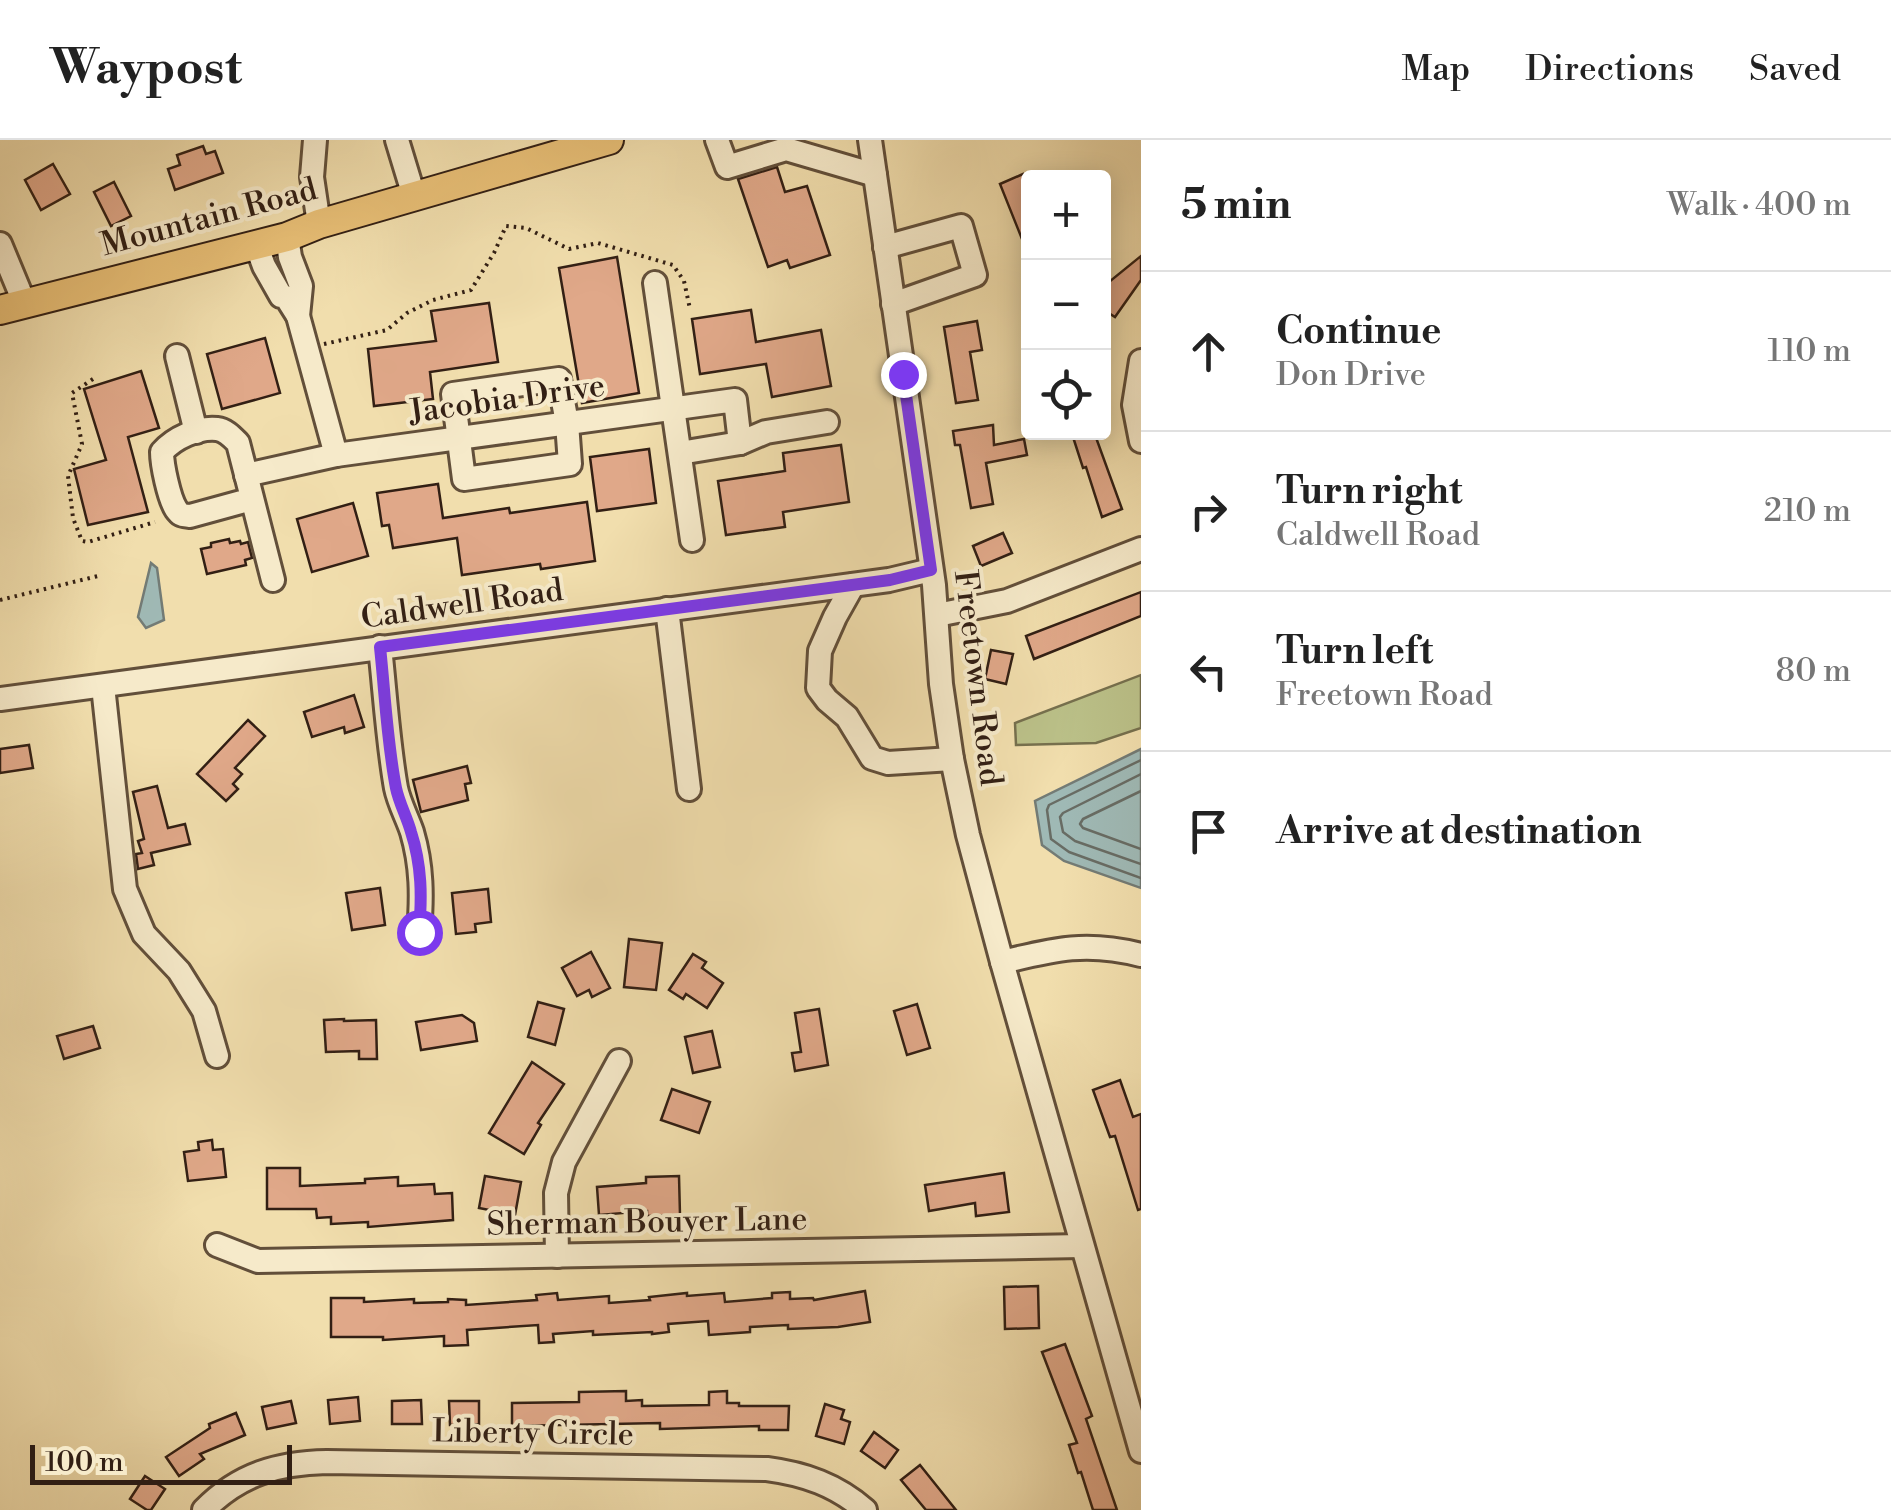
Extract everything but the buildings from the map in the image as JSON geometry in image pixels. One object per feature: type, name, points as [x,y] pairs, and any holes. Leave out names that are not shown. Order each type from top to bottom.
[{"type":"main road","name":"Mountain Road","points":[[12,306],[287,237],[319,224],[609,140]]},
{"type":"street","points":[[314,140],[312,177],[319,224]]},
{"type":"street","points":[[397,140],[414,196]]},
{"type":"street","points":[[717,140],[728,166],[785,144],[875,175]]},
{"type":"street","name":"Freetown Road","points":[[870,140],[931,570],[952,759],[1002,962],[1141,1451]]},
{"type":"street","points":[[884,248],[961,226],[976,274],[893,304]]},
{"type":"street","points":[[287,237],[301,286],[298,316]]},
{"type":"street","points":[[0,244],[12,306]]},
{"type":"street","points":[[256,244],[280,296],[286,297],[298,316],[336,455]]},
{"type":"street","points":[[655,283],[692,540]]},
{"type":"street","points":[[177,356],[196,432]]},
{"type":"street","points":[[1141,361],[1134,405],[1141,441]]},
{"type":"street","points":[[559,378],[570,464],[464,479],[458,440],[453,394],[559,378]]},
{"type":"street","name":"Jacobia Drive","points":[[246,475],[336,455],[735,400],[740,443]]},
{"type":"street","points":[[680,453],[826,422]]},
{"type":"street","points":[[252,499],[190,516],[181,514],[175,508],[162,452],[178,438],[217,429],[238,443],[273,580]]},
{"type":"street","points":[[936,616],[1007,601],[1141,549]]},
{"type":"street","name":"Caldwell Road","points":[[0,699],[853,584],[931,570]]},
{"type":"street","points":[[853,584],[820,651],[818,688],[848,717],[872,758],[888,763],[952,759]]},
{"type":"street","points":[[667,609],[689,788]]},
{"type":"street","points":[[380,647],[393,772],[421,871],[419,932]]},
{"type":"street","points":[[103,686],[125,889],[144,934],[179,971],[204,1011],[217,1056]]},
{"type":"street","points":[[1002,962],[1074,946],[1141,955]]},
{"type":"street","points":[[557,1256],[556,1193],[564,1162],[619,1061]]},
{"type":"street","name":"Sherman Bouyer Lane","points":[[216,1245],[258,1261],[1082,1246]]},
{"type":"street","name":"Liberty Circle","points":[[204,1510],[246,1478],[271,1468],[296,1462],[327,1462],[767,1469],[818,1480],[865,1510]]},
{"type":"path","points":[[318,345],[387,330],[407,313],[433,300],[471,290],[506,226],[526,228],[568,250],[598,243],[673,265],[684,280],[690,308]]},
{"type":"path","points":[[93,378],[72,394],[82,444],[68,476],[73,518],[82,541],[155,522]]},
{"type":"path","points":[[0,600],[98,576]]},
{"type":"green space","points":[[1141,675],[1141,728],[1096,743],[1016,745],[1015,723]]},
{"type":"water","points":[[151,563],[157,568],[164,620],[146,628],[138,617]]},
{"type":"water","points":[[1141,749],[1141,888],[1064,861],[1042,845],[1035,801]]},
{"type":"route","points":[[419,932],[421,871],[393,772],[380,647],[890,580],[931,570],[903,374]]}]
